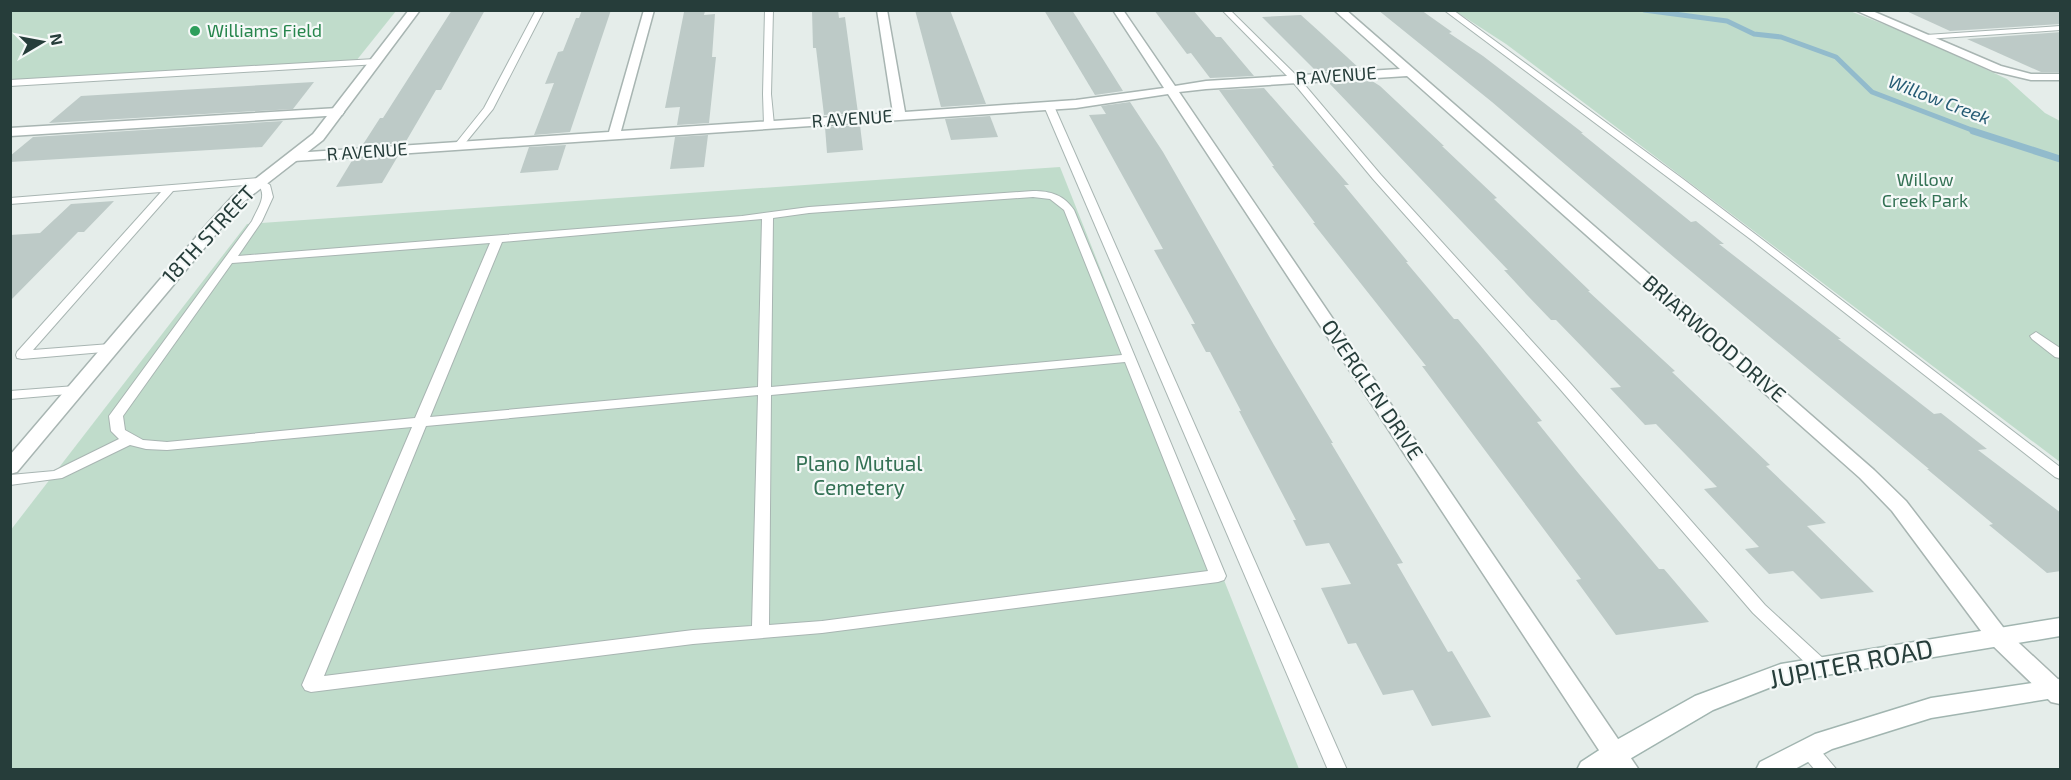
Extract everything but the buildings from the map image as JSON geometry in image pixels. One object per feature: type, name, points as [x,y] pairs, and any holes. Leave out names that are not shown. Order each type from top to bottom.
[{"type":"street","name":"18TH STREET","points":[[10,468],[190,250],[237,200],[318,137],[414,10]]},
{"type":"street","points":[[614,135],[649,10]]},
{"type":"street","points":[[882,10],[900,116]]},
{"type":"street","name":"OVERGLEN DRIVE","points":[[1118,10],[1173,89],[1620,762]]},
{"type":"street","name":"BRIARWOOD DRIVE","points":[[1339,10],[1867,474],[1899,506],[1998,637],[2059,690]]},
{"type":"street","points":[[1860,10],[2010,73],[2041,78],[2061,77]]},
{"type":"street","name":"R AVENUE","points":[[294,157],[1049,106],[1173,89],[1410,72]]},
{"type":"street","name":"R AVENUE","points":[[10,132],[338,112]]},
{"type":"street","name":"JUPITER ROAD","points":[[1590,770],[1620,762],[1704,703],[1781,673],[2061,627]]},
{"type":"street","points":[[1769,770],[1824,741],[1931,708],[2059,690]]},
{"type":"lane","points":[[459,146],[488,109],[540,10]]},
{"type":"lane","points":[[769,10],[767,94],[769,125]]},
{"type":"lane","points":[[1225,10],[1295,79],[1377,177],[1566,386],[1759,609],[1820,666]]},
{"type":"lane","points":[[1447,10],[1537,74],[2061,474]]},
{"type":"lane","points":[[1926,38],[2061,28]]},
{"type":"lane","points":[[10,83],[375,62]]},
{"type":"lane","points":[[1049,106],[1338,770]]},
{"type":"lane","points":[[10,201],[260,181],[266,187],[268,197],[257,220],[116,416],[118,431],[129,440],[141,445],[167,446],[1130,358]]},
{"type":"lane","points":[[16,357],[170,188]]},
{"type":"lane","points":[[229,260],[497,238],[768,216],[810,210],[1033,194],[1053,196],[1061,200],[1069,210],[1218,576],[822,627],[760,630],[310,685],[497,238]]},
{"type":"lane","points":[[760,630],[768,216]]},
{"type":"lane","points":[[2037,336],[2061,354]]},
{"type":"lane","points":[[16,357],[110,348]]},
{"type":"lane","points":[[10,395],[75,390]]},
{"type":"lane","points":[[10,480],[57,475],[129,440]]},
{"type":"lane","points":[[1808,750],[1828,770]]},
{"type":"green space","name":"Williams Field","points":[[10,11],[396,11],[356,61],[11,81]]},
{"type":"green space","name":"Willow Creek Park","points":[[1455,11],[1850,11],[1909,34],[2007,79],[2045,113],[2060,121],[2060,462],[1506,44]]},
{"type":"green space","name":"Plano Mutual Cemetery","points":[[1060,167],[1299,769],[11,769],[10,531],[247,224]]},
{"type":"waterway","name":"Willow Creek","points":[[1644,10],[1727,21],[1754,34],[1781,37],[1836,57],[1872,92],[1977,132]]},
{"type":"waterway","name":"Willow Creek","points":[[1973,131],[2060,159]]},
{"type":"place","name":"Williams Field","points":[[195,31]]}]
